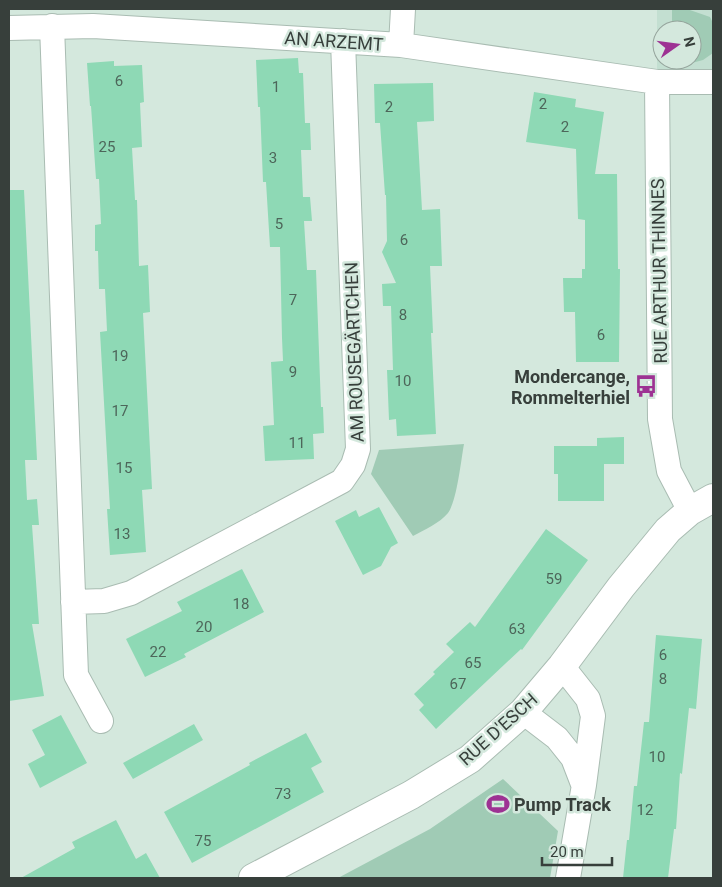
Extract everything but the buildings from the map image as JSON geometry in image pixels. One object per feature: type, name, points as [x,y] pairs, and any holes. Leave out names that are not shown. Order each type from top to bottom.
[{"type":"main road","name":"RUE D'ESCH","points":[[253,878],[411,795],[470,758],[523,712],[562,666],[621,587],[668,530],[702,505]]},
{"type":"street","points":[[401,45],[403,9]]},
{"type":"street","name":"AN ARZEMT","points":[[9,28],[52,26],[93,18],[401,45],[657,82]]},
{"type":"street","points":[[52,26],[76,675],[101,720]]},
{"type":"street","name":"AM ROUSEGÄRTCHEN","points":[[73,602],[104,601],[131,593],[342,481],[353,465],[358,449],[343,41]]},
{"type":"street","points":[[657,82],[713,82]]},
{"type":"street","name":"RUE ARTHUR THINNES","points":[[657,82],[660,420],[669,471],[702,505]]},
{"type":"street","points":[[562,666],[588,699],[593,716],[584,785],[568,878]]},
{"type":"street","points":[[523,712],[557,738],[573,758],[584,785]]},
{"type":"shaded area","points":[[657,9],[713,9],[713,82],[657,71],[702,70],[702,20],[657,20]]},
{"type":"shaded area","points":[[672,9],[687,9],[710,17],[713,23],[713,53],[702,60],[702,20],[672,20]]},
{"type":"shaded area","points":[[464,444],[454,499],[448,513],[436,523],[413,536],[371,474],[379,450]]},
{"type":"shaded area","name":"Pump Track","points":[[503,779],[558,831],[550,878],[338,878],[430,829]]},
{"type":"place","name":"Mondercange, Rommelterhiel","points":[[646,386]]},
{"type":"place","name":"Pump Track","points":[[498,804]]}]
